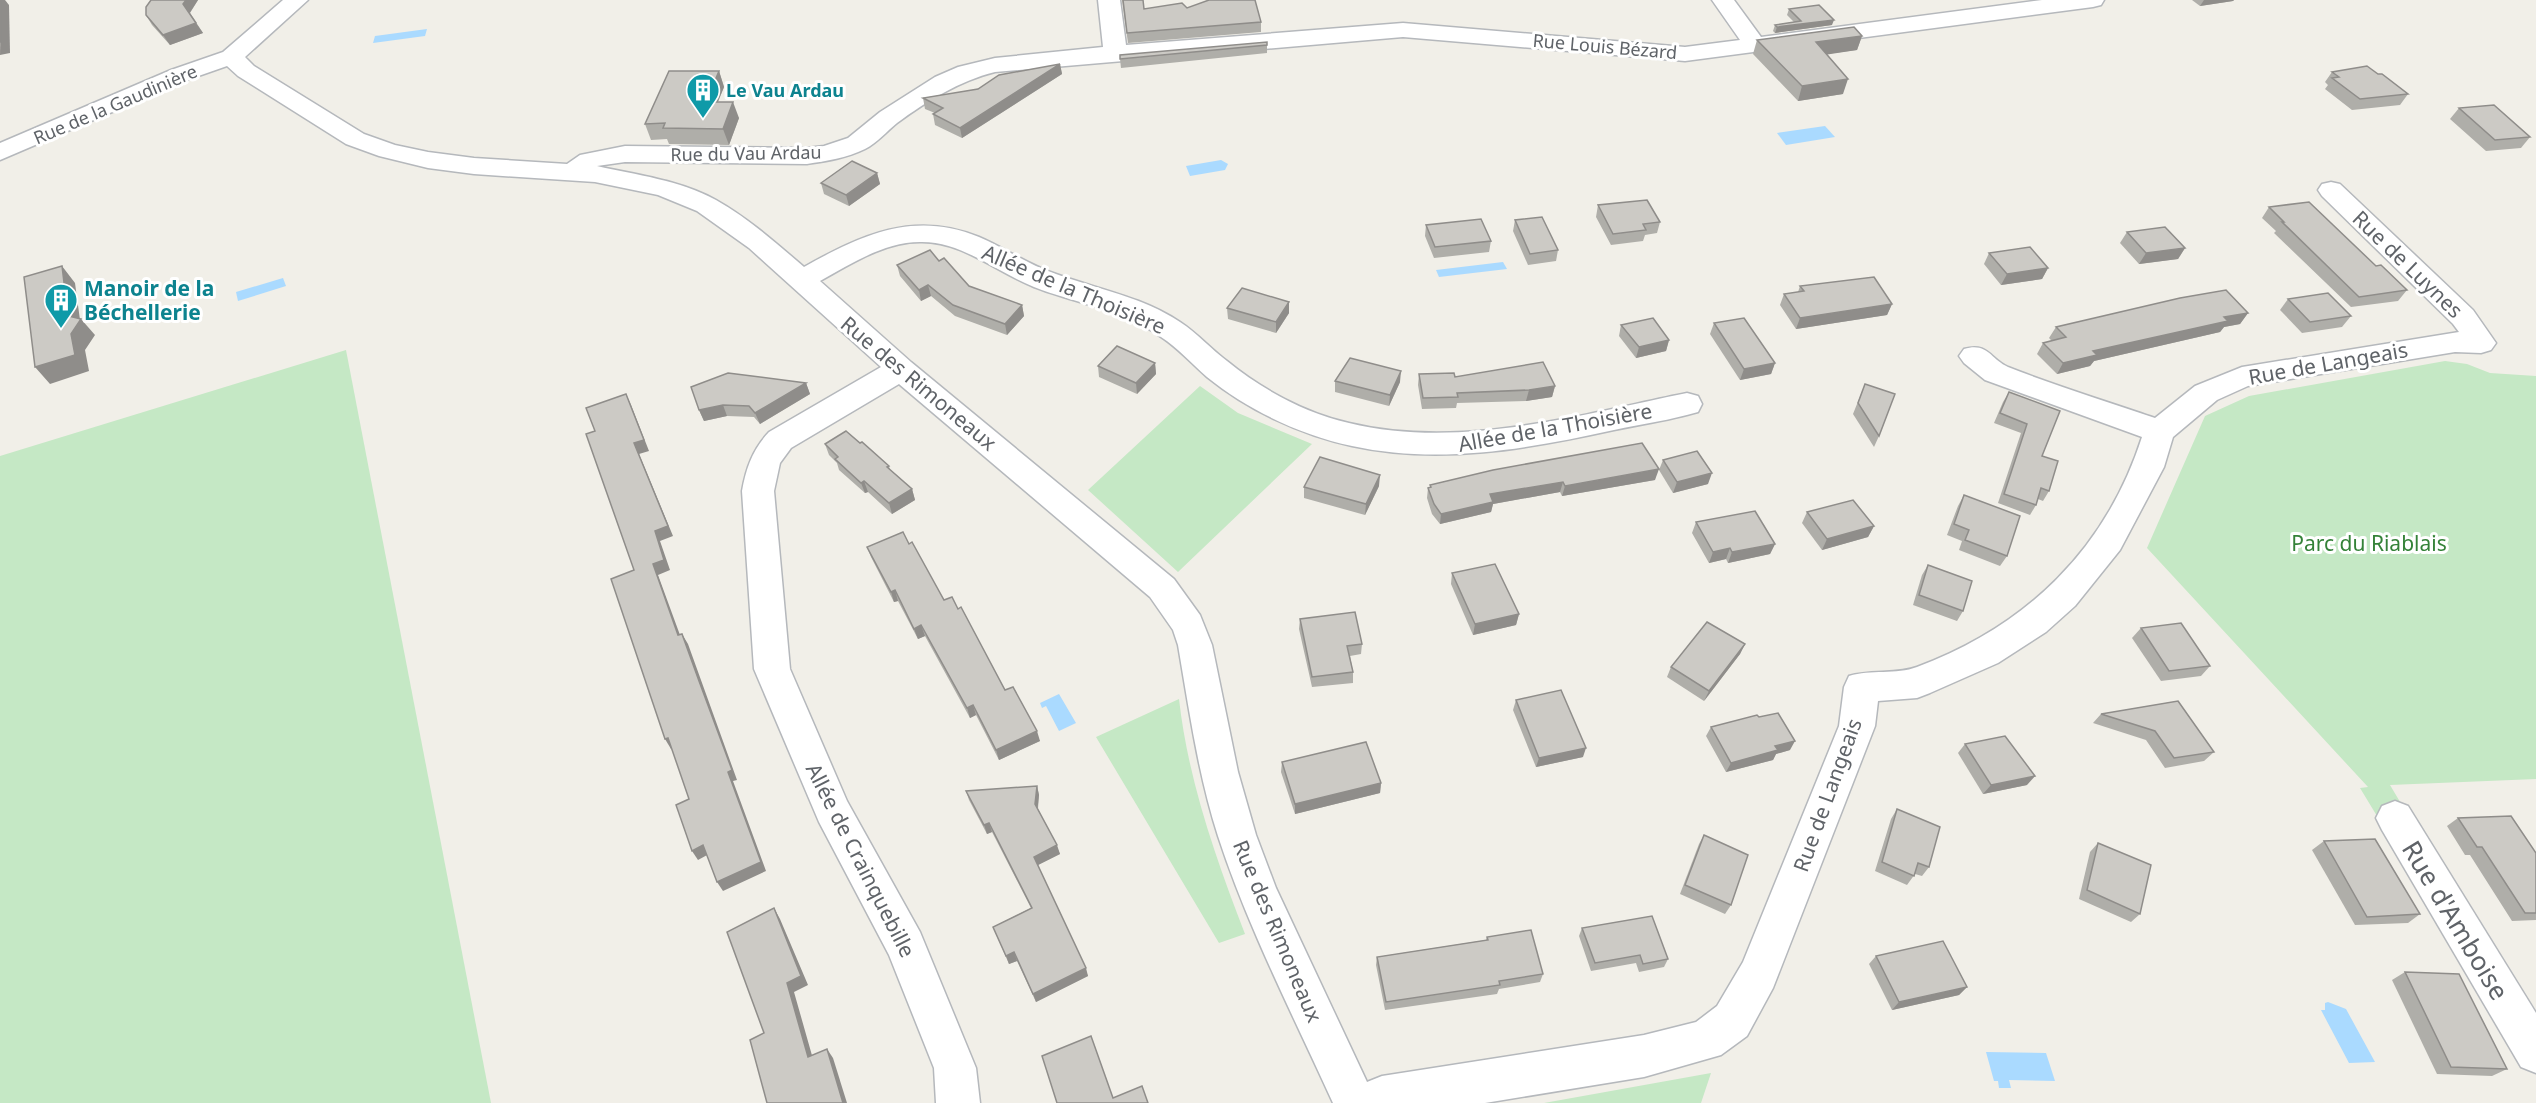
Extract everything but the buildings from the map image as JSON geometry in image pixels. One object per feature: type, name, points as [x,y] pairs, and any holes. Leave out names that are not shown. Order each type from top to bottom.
[{"type":"street","points":[[231,57],[297,0]]},
{"type":"street","points":[[1109,0],[1115,53]]},
{"type":"street","points":[[1723,0],[1756,46]]},
{"type":"street","name":"Rue Louis Bézard","points":[[1115,53],[1403,30],[1685,54],[2093,0]]},
{"type":"street","name":"Rue du Vau Ardau","points":[[572,171],[589,160],[626,154],[807,156],[828,153],[857,143],[898,111],[944,82],[966,72],[995,65],[1115,53]]},
{"type":"street","name":"Rue de la Gaudinière","points":[[0,152],[179,75],[231,57]]},
{"type":"street","name":"Rue des Rimoneaux","points":[[231,57],[246,71],[312,113],[356,139],[388,151],[428,160],[474,166],[572,171],[665,189],[706,206],[759,242],[901,369],[1162,588],[1188,625],[1201,670],[1210,734],[1237,835],[1274,932],[1355,1103]]},
{"type":"street","name":"Rue de Luynes","points":[[2331,190],[2463,317],[2481,342]]},
{"type":"street","name":"Allée de la Thoisière","points":[[801,281],[866,247],[901,235],[937,234],[967,242],[1041,279],[1150,318],[1171,330],[1245,390],[1287,411],[1328,428],[1381,440],[1454,445],[1478,443],[1687,404]]},
{"type":"street","name":"Rue de Langeais","points":[[1368,1103],[1382,1098],[1644,1056],[1706,1040],[1732,1021],[1759,974],[1857,726],[1862,687],[1917,683],[1986,654],[2034,622],[2062,596],[2108,541],[2148,466],[2159,431],[2206,393],[2242,377],[2455,342],[2481,342]]},
{"type":"street","points":[[1974,357],[1995,374],[2159,431]]},
{"type":"street","name":"Allée de Crainquebille","points":[[901,369],[780,440],[767,453],[761,468],[758,491],[772,669],[832,810],[906,946],[956,1068],[958,1103]]},
{"type":"street","name":"Rue d'Amboise","points":[[2395,819],[2536,1052]]},
{"type":"green space","points":[[346,350],[491,1103],[0,1103],[0,456]]},
{"type":"green space","name":"Parc du Riablais","points":[[2445,361],[2467,364],[2490,373],[2536,376],[2536,779],[2390,785],[2428,849],[2397,849],[2360,788],[2368,787],[2147,548],[2205,416],[2249,396]]},
{"type":"green space","points":[[1200,386],[1238,413],[1312,444],[1178,572],[1088,490]]},
{"type":"green space","points":[[1179,699],[1189,759],[1204,819],[1245,934],[1219,943],[1096,737]]},
{"type":"green space","points":[[1711,1073],[1701,1103],[1544,1103]]},
{"type":"water","points":[[427,29],[425,36],[373,43],[375,36]]},
{"type":"water","points":[[1825,126],[1835,137],[1786,145],[1777,133]]},
{"type":"water","points":[[1221,160],[1228,164],[1225,170],[1190,176],[1186,166]]},
{"type":"water","points":[[1503,262],[1507,269],[1439,277],[1436,270]]},
{"type":"water","points":[[283,278],[286,286],[238,301],[236,292]]},
{"type":"water","points":[[1059,694],[1076,723],[1059,731],[1046,706],[1042,708],[1040,703]]},
{"type":"water","points":[[2325,1003],[2346,1009],[2375,1062],[2349,1063],[2321,1010],[2325,1010]]},
{"type":"water","points":[[1986,1052],[2046,1053],[2055,1081],[2009,1080],[2011,1088],[1999,1088],[1998,1081],[1994,1081]]},
{"type":"place","name":"Le Vau Ardau","points":[[703,119]]},
{"type":"place","name":"Manoir de la Béchellerie","points":[[61,329]]}]
